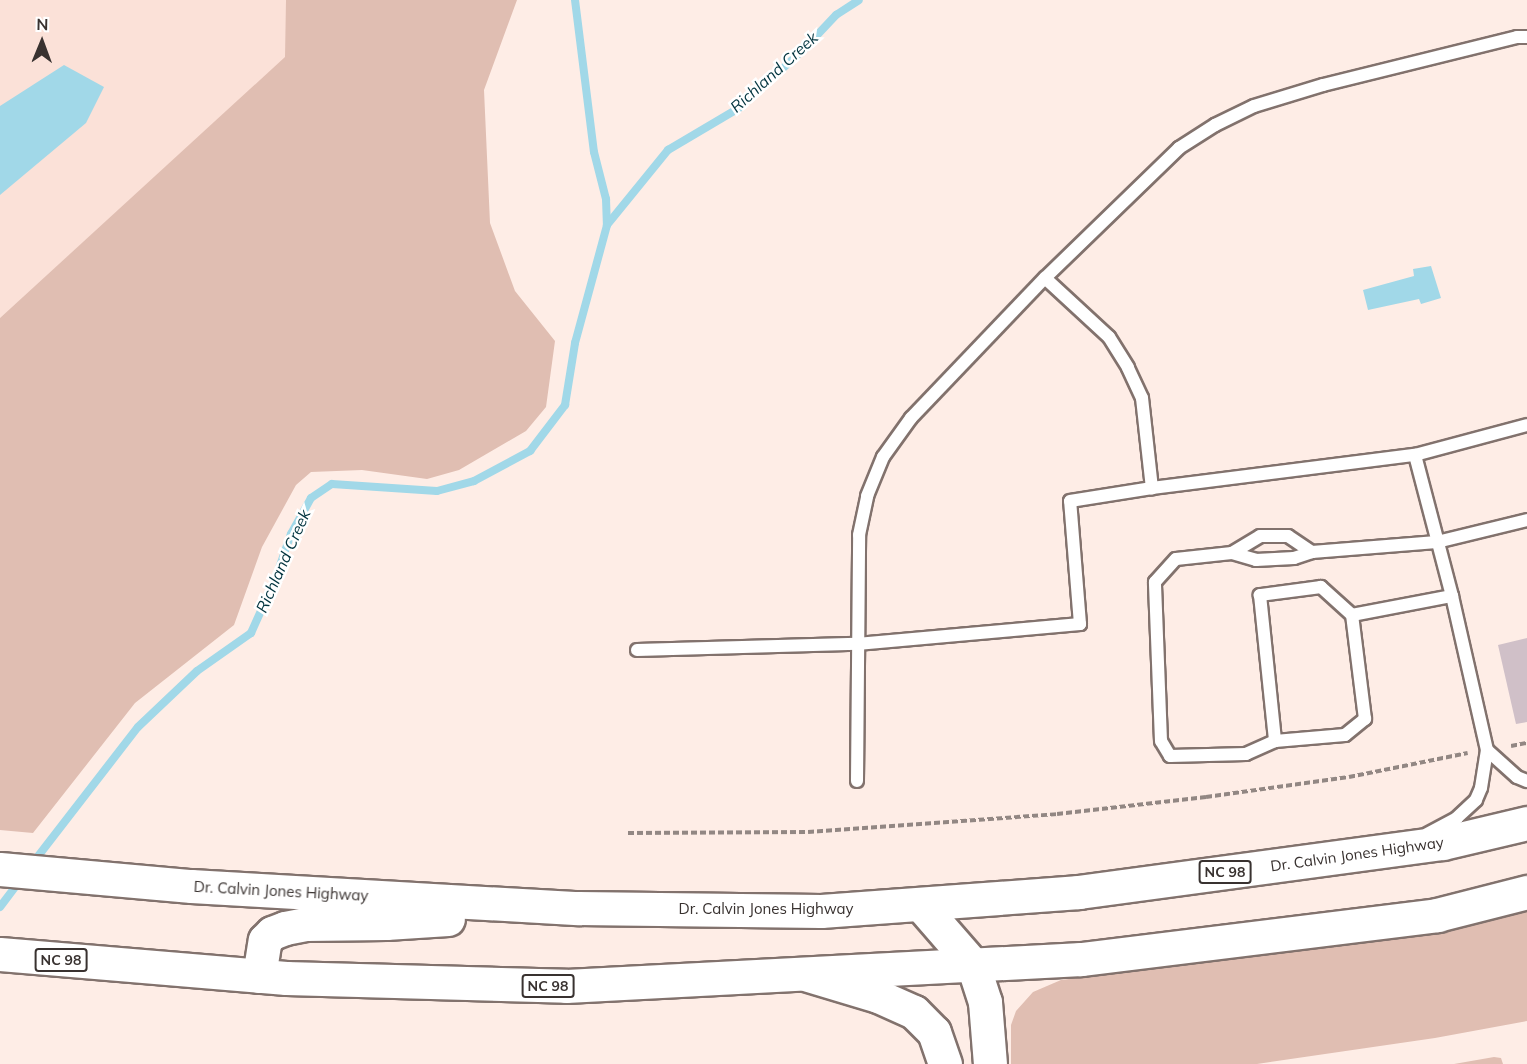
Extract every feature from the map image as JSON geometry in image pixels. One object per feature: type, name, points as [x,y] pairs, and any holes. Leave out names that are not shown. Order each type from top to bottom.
[{"type":"main road","name":"Dr. Calvin Jones Highway","points":[[0,869],[191,886],[578,908],[821,911],[1079,892],[1443,843],[1527,823]]},
{"type":"main road","name":"NC 98","points":[[0,954],[259,976],[566,986],[1081,959],[1437,915],[1527,892]]},
{"type":"main road","points":[[920,904],[973,965],[985,1002],[990,1064]]},
{"type":"main road","points":[[259,976],[265,940],[272,933],[285,928],[306,924],[386,923],[578,908]]},
{"type":"main road","points":[[803,974],[878,996],[914,1012],[934,1032],[945,1064]]},
{"type":"lane","points":[[857,781],[859,535],[867,496],[883,457],[911,418],[1045,278],[1179,148],[1225,120],[1254,106],[1323,85],[1517,38],[1527,38]]},
{"type":"lane","points":[[1045,278],[1109,337],[1128,368],[1142,398],[1152,488]]},
{"type":"lane","points":[[637,650],[857,644],[1080,624],[1070,501],[1152,488],[1415,455],[1527,425]]},
{"type":"lane","points":[[1399,849],[1469,809],[1481,788],[1487,750],[1452,596],[1415,455]]},
{"type":"lane","points":[[1275,741],[1260,595],[1321,587],[1352,615],[1365,719],[1345,735],[1275,741],[1246,754],[1170,756],[1161,741],[1155,582],[1176,559],[1232,553],[1256,560],[1294,558],[1312,552],[1437,542],[1527,520]]},
{"type":"lane","points":[[1232,553],[1260,537],[1288,536],[1312,552]]},
{"type":"lane","points":[[1352,615],[1452,596]]},
{"type":"lane","points":[[1487,750],[1517,777],[1527,781]]},
{"type":"path","points":[[1507,747],[1527,743]]},
{"type":"path","points":[[628,833],[808,832],[1057,814],[1206,797],[1338,778],[1469,753]]},
{"type":"shaded area","points":[[0,0],[286,0],[286,57],[0,318]]},
{"type":"shaded area","points":[[286,0],[517,0],[484,90],[490,223],[515,291],[555,341],[546,407],[526,431],[459,470],[427,479],[362,470],[311,472],[296,485],[262,547],[234,625],[135,703],[33,833],[0,830],[0,318],[285,57]]},
{"type":"shaded area","points":[[1527,911],[1527,1021],[1435,1038],[1257,1064],[1011,1064],[1011,1025],[1016,1011],[1033,992],[1061,980],[1335,945]]},
{"type":"shaded area","points":[[1494,1057],[1501,1058],[1503,1064],[1454,1064]]},
{"type":"water","points":[[64,65],[104,87],[86,123],[0,195],[0,106]]},
{"type":"water","points":[[1431,266],[1441,298],[1421,304],[1419,299],[1368,310],[1363,290],[1414,276],[1413,269]]},
{"type":"building","points":[[1527,638],[1527,722],[1516,724],[1498,645]]},
{"type":"waterway","points":[[575,0],[594,152],[606,199],[607,225]]},
{"type":"waterway","name":"Richland Creek","points":[[32,864],[138,727],[197,671],[251,633],[276,577],[291,534],[311,498],[332,484],[437,491],[474,481],[530,451],[565,405],[575,343],[607,225],[668,150],[739,108],[804,49],[836,15],[859,0]]},
{"type":"waterway","name":"Richland Creek","points":[[0,907],[21,879]]}]
